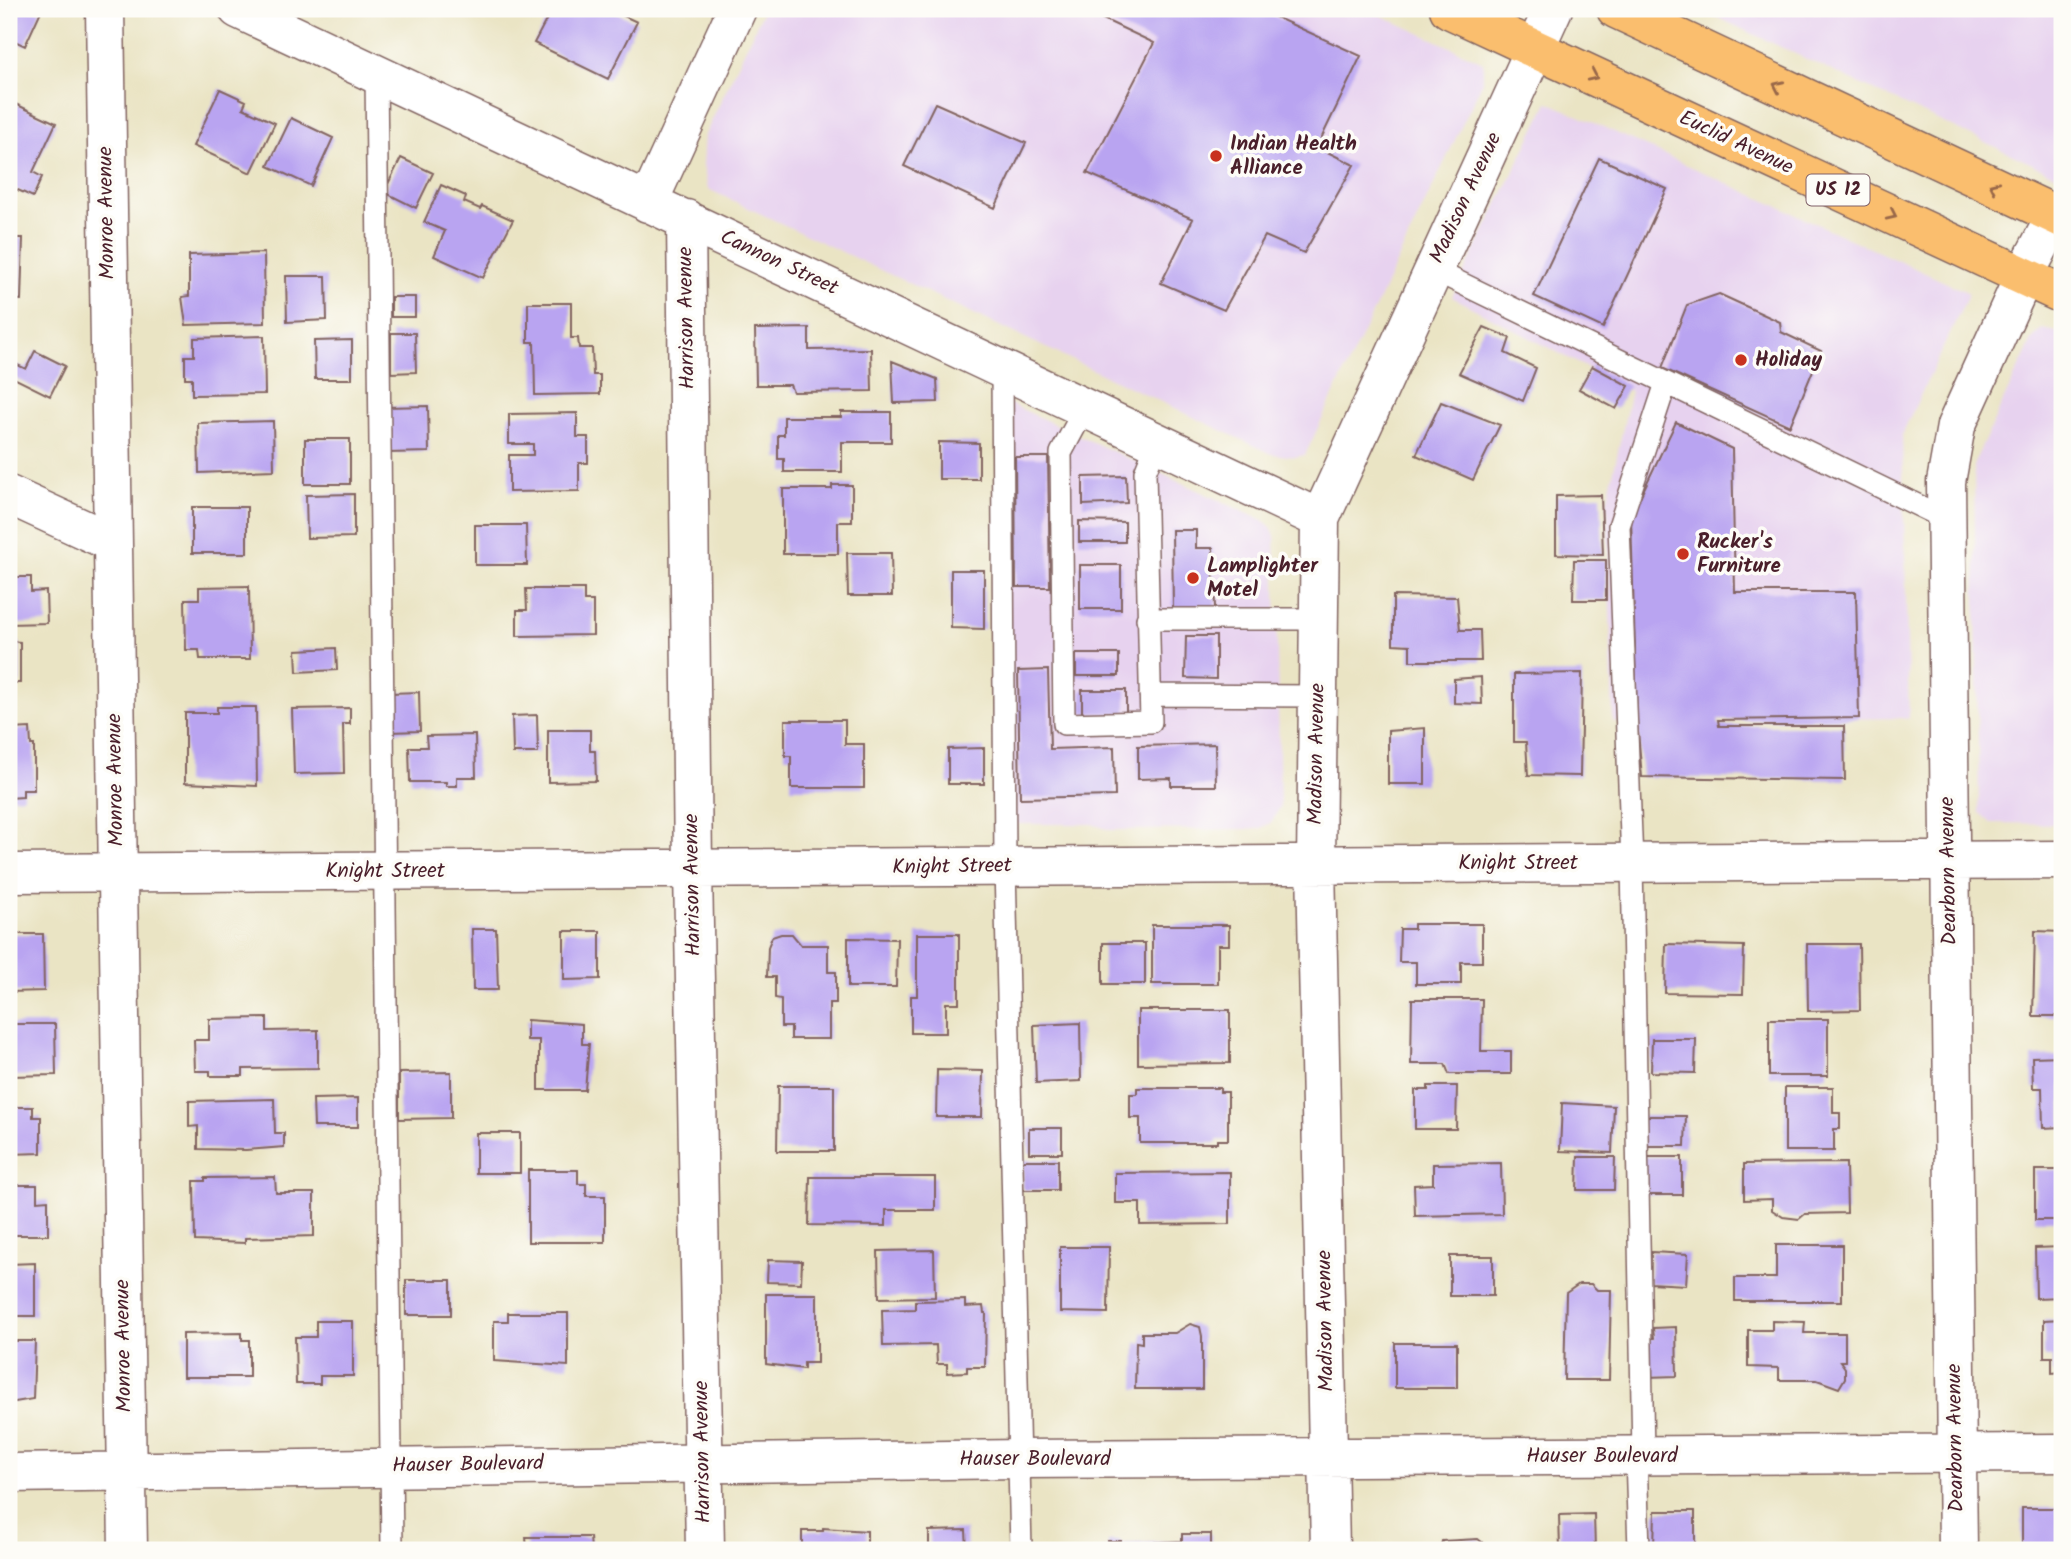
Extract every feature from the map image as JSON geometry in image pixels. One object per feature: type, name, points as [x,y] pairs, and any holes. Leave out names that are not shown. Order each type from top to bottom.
[{"type":"highway","name":"Euclid Avenue","points":[[1449,9],[2062,294]]},
{"type":"highway","points":[[1616,9],[2059,216]]},
{"type":"street","name":"Monroe Avenue","points":[[105,9],[128,1550]]},
{"type":"street","name":"Cannon Street","points":[[238,9],[1320,519]]},
{"type":"street","points":[[648,203],[737,9]]},
{"type":"street","name":"Madison Avenue","points":[[1330,1550],[1316,863],[1320,519],[1553,9]]},
{"type":"street","name":"Dearborn Avenue","points":[[1958,1550],[1945,482],[1956,426],[2024,276],[2059,216]]},
{"type":"street","name":"Harrison Avenue","points":[[686,219],[692,869],[705,1550]]},
{"type":"street","points":[[9,495],[111,542]]},
{"type":"street","name":"Knight Street","points":[[9,873],[2062,860]]},
{"type":"street","name":"Hauser Boulevard","points":[[9,1472],[1020,1459],[2062,1454]]},
{"type":"lane","points":[[376,74],[392,1550]]},
{"type":"lane","points":[[1434,270],[1946,519]]},
{"type":"lane","points":[[1002,369],[1005,866],[1021,1550]]},
{"type":"lane","points":[[1639,1550],[1632,862],[1619,526],[1666,383]]},
{"type":"lane","points":[[1085,408],[1061,453],[1064,724],[1152,722],[1147,619],[1145,472],[1157,442]]},
{"type":"lane","points":[[1147,619],[1319,619]]},
{"type":"lane","points":[[1150,695],[1318,696]]},
{"type":"shaded area","points":[[764,9],[1367,9],[1483,62],[1483,81],[1305,455],[1295,457],[1272,454],[708,189],[703,165],[705,135]]},
{"type":"shaded area","points":[[1699,9],[2062,9],[2062,178]]},
{"type":"shaded area","points":[[1548,102],[1969,293],[1902,434],[1909,718],[1613,722],[1607,502],[1631,391],[1452,297]]},
{"type":"shaded area","points":[[2042,329],[2062,333],[2062,824],[1991,823],[1979,812],[1974,463],[2033,338]]},
{"type":"shaded area","points":[[1002,400],[1264,521],[1271,527],[1275,536],[1280,807],[1272,822],[1259,829],[1110,830],[1092,824],[1005,824]]},
{"type":"building","points":[[9,9],[41,11],[25,46],[15,41],[9,55]]},
{"type":"building","points":[[552,9],[609,9],[637,22],[608,79],[534,43]]},
{"type":"building","name":"Indian Health Alliance","points":[[1082,9],[1258,9],[1361,56],[1317,147],[1354,165],[1304,253],[1265,236],[1224,310],[1161,283],[1193,219],[1087,173],[1154,43]]},
{"type":"building","points":[[220,89],[246,101],[243,108],[275,123],[251,173],[193,146]]},
{"type":"building","points":[[9,101],[56,123],[33,172],[42,177],[33,197],[9,186]]},
{"type":"building","points":[[935,103],[1026,143],[995,208],[904,166]]},
{"type":"building","points":[[291,118],[333,138],[311,186],[268,166]]},
{"type":"building","points":[[401,158],[433,173],[416,208],[384,192]]},
{"type":"building","points":[[1599,158],[1667,189],[1603,328],[1534,296]]},
{"type":"building","points":[[441,185],[466,196],[464,202],[480,209],[482,206],[513,220],[483,278],[434,256],[445,231],[424,222]]},
{"type":"building","points":[[9,238],[23,238],[21,300],[9,299]]},
{"type":"building","points":[[264,253],[265,323],[186,325],[182,297],[189,296],[189,255]]},
{"type":"building","points":[[286,276],[326,276],[327,320],[287,322]]},
{"type":"building","name":"Holiday","points":[[1719,294],[1780,322],[1781,332],[1821,351],[1790,426],[1662,368],[1687,305]]},
{"type":"building","points":[[391,297],[415,297],[415,317],[391,317]]},
{"type":"building","points":[[528,303],[571,303],[571,338],[578,338],[579,348],[592,348],[593,375],[600,375],[600,394],[535,395],[534,342],[528,342]]},
{"type":"building","points":[[1484,327],[1510,338],[1505,353],[1536,368],[1523,401],[1459,373]]},
{"type":"building","points":[[809,328],[809,350],[871,349],[872,391],[793,392],[790,385],[756,385],[755,329]]},
{"type":"building","points":[[391,333],[415,333],[416,372],[391,373]]},
{"type":"building","points":[[264,336],[265,394],[192,395],[192,378],[185,378],[185,356],[194,356],[194,338]]},
{"type":"building","points":[[352,340],[352,379],[315,379],[314,341]]},
{"type":"building","points":[[35,351],[65,366],[50,396],[14,378],[9,389],[9,361],[26,369]]},
{"type":"building","points":[[892,361],[937,379],[938,402],[894,403]]},
{"type":"building","points":[[1592,366],[1629,386],[1616,409],[1579,389]]},
{"type":"building","points":[[1441,402],[1500,425],[1473,480],[1416,455]]},
{"type":"building","points":[[428,406],[429,452],[387,453],[386,407]]},
{"type":"building","points":[[841,412],[891,412],[891,442],[842,442],[842,472],[784,472],[784,459],[778,459],[778,435],[784,435],[784,417],[841,417]]},
{"type":"building","points":[[577,413],[577,437],[588,437],[588,463],[579,463],[579,491],[509,492],[509,455],[533,455],[533,444],[509,444],[509,414]]},
{"type":"building","points":[[273,421],[274,470],[199,473],[198,423]]},
{"type":"building","name":"Rucker's Furniture","points":[[1676,422],[1732,449],[1735,592],[1856,592],[1859,718],[1718,720],[1719,726],[1844,726],[1845,780],[1642,777],[1637,720],[1631,516]]},
{"type":"building","points":[[305,439],[350,439],[350,484],[305,484]]},
{"type":"building","points":[[939,442],[979,443],[979,479],[939,479]]},
{"type":"building","points":[[1015,457],[1048,457],[1050,587],[1016,587]]},
{"type":"building","points":[[1126,476],[1127,503],[1083,505],[1083,477]]},
{"type":"building","points":[[832,485],[852,485],[852,522],[838,522],[838,554],[783,554],[783,489],[832,489]]},
{"type":"building","points":[[354,494],[354,537],[307,538],[306,495]]},
{"type":"building","points":[[1601,495],[1603,555],[1556,554],[1556,496]]},
{"type":"building","points":[[192,507],[247,507],[247,553],[192,553]]},
{"type":"building","points":[[1079,521],[1125,522],[1125,542],[1079,542]]},
{"type":"building","points":[[475,525],[526,525],[527,565],[475,565]]},
{"type":"building","name":"Lamplighter Motel","points":[[1172,530],[1196,530],[1196,548],[1213,548],[1215,608],[1173,609]]},
{"type":"building","points":[[847,553],[891,553],[892,596],[848,596]]},
{"type":"building","points":[[1574,560],[1606,560],[1606,600],[1573,600]]},
{"type":"building","points":[[1080,565],[1121,565],[1121,609],[1080,609]]},
{"type":"building","points":[[951,570],[984,570],[984,629],[951,628]]},
{"type":"building","points":[[9,577],[31,577],[31,592],[46,591],[47,623],[9,624]]},
{"type":"building","points":[[249,586],[250,659],[200,659],[199,650],[186,650],[185,599],[199,599],[199,587]]},
{"type":"building","points":[[526,589],[584,589],[584,601],[593,601],[593,635],[517,636],[517,610],[527,610]]},
{"type":"building","points":[[1393,596],[1457,597],[1460,630],[1480,630],[1481,661],[1410,661],[1410,645],[1393,644]]},
{"type":"building","points":[[1186,636],[1216,636],[1216,679],[1185,678]]},
{"type":"building","points":[[9,641],[20,642],[20,683],[9,683]]},
{"type":"building","points":[[336,648],[337,670],[297,672],[296,650]]},
{"type":"building","points":[[1076,654],[1119,654],[1119,676],[1076,676]]},
{"type":"building","points":[[1048,670],[1050,749],[1114,747],[1115,796],[1020,798],[1018,671]]},
{"type":"building","points":[[1582,673],[1580,776],[1528,775],[1526,742],[1514,742],[1514,674]]},
{"type":"building","points":[[1481,677],[1482,704],[1454,703],[1454,679]]},
{"type":"building","points":[[1082,690],[1126,690],[1126,713],[1082,713]]},
{"type":"building","points":[[419,692],[420,731],[390,732],[390,693]]},
{"type":"building","points":[[217,707],[256,707],[257,786],[185,783],[185,713],[217,713]]},
{"type":"building","points":[[350,708],[350,724],[343,724],[344,773],[294,774],[292,709]]},
{"type":"building","points":[[537,715],[538,753],[513,753],[512,716]]},
{"type":"building","points":[[785,720],[845,720],[845,744],[864,744],[864,788],[791,788],[791,756],[785,756]]},
{"type":"building","points":[[30,728],[31,745],[34,745],[34,790],[23,790],[23,797],[9,798],[9,745],[12,745],[12,729]]},
{"type":"building","points":[[1425,728],[1425,784],[1388,784],[1388,731]]},
{"type":"building","points":[[548,730],[590,730],[590,751],[595,751],[596,781],[548,782]]},
{"type":"building","points":[[475,735],[476,777],[457,777],[457,786],[446,786],[446,782],[410,782],[409,747],[427,747],[426,736]]},
{"type":"building","points":[[1215,744],[1216,786],[1171,786],[1171,778],[1138,779],[1138,746]]},
{"type":"building","points":[[984,748],[984,784],[948,784],[948,749]]},
{"type":"building","points":[[1414,924],[1482,924],[1482,962],[1461,962],[1461,984],[1416,984],[1416,962],[1399,962],[1400,929],[1414,929]]},
{"type":"building","points":[[1152,925],[1229,925],[1229,945],[1218,945],[1218,984],[1152,984]]},
{"type":"building","points":[[472,929],[496,929],[498,990],[473,990]]},
{"type":"building","points":[[564,931],[600,931],[600,979],[564,980]]},
{"type":"building","points":[[2035,931],[2062,932],[2062,1016],[2033,1016]]},
{"type":"building","points":[[9,934],[43,934],[44,991],[9,992]]},
{"type":"building","points":[[792,934],[801,945],[828,945],[828,972],[836,972],[836,1003],[829,1003],[829,1039],[791,1039],[791,1027],[781,1027],[781,999],[775,998],[775,977],[767,977],[768,947],[772,937]]},
{"type":"building","points":[[917,934],[959,934],[959,1003],[946,1003],[946,1033],[911,1033],[911,996],[917,996]]},
{"type":"building","points":[[848,938],[897,939],[896,987],[848,987]]},
{"type":"building","points":[[1103,943],[1145,943],[1145,984],[1103,984]]},
{"type":"building","points":[[1666,944],[1744,946],[1743,994],[1665,993]]},
{"type":"building","points":[[1807,944],[1859,944],[1860,1010],[1808,1011]]},
{"type":"building","points":[[1412,999],[1482,999],[1481,1051],[1511,1051],[1511,1074],[1449,1074],[1445,1064],[1411,1064]]},
{"type":"building","points":[[1138,1010],[1230,1010],[1230,1063],[1138,1064]]},
{"type":"building","points":[[267,1018],[267,1031],[318,1030],[318,1068],[243,1069],[243,1076],[210,1076],[210,1071],[195,1071],[194,1040],[209,1040],[209,1019]]},
{"type":"building","points":[[1769,1019],[1828,1019],[1828,1076],[1769,1076]]},
{"type":"building","points":[[527,1020],[582,1024],[582,1044],[589,1044],[585,1090],[539,1090],[539,1040],[527,1040]]},
{"type":"building","points":[[1080,1023],[1081,1081],[1036,1083],[1034,1025]]},
{"type":"building","points":[[9,1024],[55,1024],[56,1075],[9,1076]]},
{"type":"building","points":[[1652,1039],[1696,1039],[1695,1073],[1651,1072]]},
{"type":"building","points":[[2062,1056],[2062,1127],[2043,1128],[2042,1088],[2033,1088],[2032,1057]]},
{"type":"building","points":[[937,1070],[983,1071],[982,1117],[936,1117]]},
{"type":"building","points":[[451,1072],[451,1118],[399,1119],[399,1073]]},
{"type":"building","points":[[778,1086],[834,1086],[834,1151],[777,1151]]},
{"type":"building","points":[[1428,1086],[1457,1086],[1456,1129],[1415,1129],[1415,1090],[1428,1090]]},
{"type":"building","points":[[1785,1087],[1833,1087],[1833,1113],[1840,1113],[1840,1129],[1834,1129],[1834,1151],[1785,1151]]},
{"type":"building","points":[[1137,1088],[1220,1088],[1220,1092],[1228,1092],[1228,1140],[1217,1140],[1217,1143],[1140,1143],[1140,1118],[1130,1118],[1130,1094],[1137,1094]]},
{"type":"building","points":[[358,1098],[358,1127],[314,1127],[313,1099]]},
{"type":"building","points":[[274,1099],[275,1133],[284,1133],[284,1147],[246,1150],[198,1149],[198,1126],[189,1127],[189,1101]]},
{"type":"building","points":[[1562,1103],[1614,1106],[1612,1153],[1560,1151]]},
{"type":"building","points":[[9,1107],[33,1107],[33,1117],[41,1117],[41,1153],[9,1154]]},
{"type":"building","points":[[1641,1116],[1686,1116],[1685,1146],[1641,1146]]},
{"type":"building","points":[[1029,1128],[1062,1128],[1062,1153],[1029,1153]]},
{"type":"building","points":[[476,1133],[520,1133],[520,1173],[476,1173]]},
{"type":"building","points":[[1578,1157],[1615,1157],[1614,1190],[1577,1190]]},
{"type":"building","points":[[1641,1157],[1682,1157],[1682,1195],[1641,1195]]},
{"type":"building","points":[[1023,1160],[1058,1160],[1058,1190],[1023,1190]]},
{"type":"building","points":[[1501,1163],[1502,1214],[1415,1216],[1414,1185],[1433,1184],[1433,1164]]},
{"type":"building","points":[[1846,1163],[1847,1213],[1805,1214],[1799,1219],[1783,1217],[1772,1210],[1772,1199],[1744,1200],[1744,1164]]},
{"type":"building","points":[[528,1170],[578,1170],[578,1184],[586,1184],[586,1196],[605,1196],[605,1242],[528,1242]]},
{"type":"building","points":[[2035,1170],[2062,1170],[2062,1220],[2035,1220]]},
{"type":"building","points":[[1230,1172],[1230,1224],[1140,1225],[1140,1203],[1115,1203],[1115,1173]]},
{"type":"building","points":[[275,1177],[276,1193],[314,1193],[314,1236],[245,1238],[245,1243],[195,1241],[194,1181],[205,1181],[205,1178]]},
{"type":"building","points":[[810,1177],[935,1177],[935,1210],[886,1210],[886,1226],[809,1225]]},
{"type":"building","points":[[9,1185],[37,1185],[37,1201],[48,1200],[48,1235],[9,1235]]},
{"type":"building","points":[[1776,1245],[1842,1245],[1842,1301],[1735,1301],[1735,1278],[1776,1278]]},
{"type":"building","points":[[1060,1247],[1109,1247],[1108,1313],[1060,1312]]},
{"type":"building","points":[[2062,1247],[2062,1297],[2036,1298],[2035,1248]]},
{"type":"building","points":[[934,1250],[935,1297],[879,1298],[878,1251]]},
{"type":"building","points":[[1651,1252],[1688,1254],[1686,1285],[1650,1283]]},
{"type":"building","points":[[1450,1256],[1493,1256],[1493,1296],[1450,1296]]},
{"type":"building","points":[[768,1260],[802,1261],[801,1283],[767,1282]]},
{"type":"building","points":[[35,1263],[35,1316],[9,1316],[9,1264]]},
{"type":"building","points":[[406,1280],[451,1280],[451,1315],[406,1315]]},
{"type":"building","points":[[1579,1284],[1591,1284],[1597,1290],[1611,1290],[1609,1380],[1564,1380],[1566,1293]]},
{"type":"building","points":[[766,1294],[817,1294],[817,1363],[804,1363],[804,1369],[766,1364]]},
{"type":"building","points":[[965,1300],[965,1307],[983,1306],[986,1313],[985,1367],[967,1367],[967,1372],[947,1373],[947,1364],[937,1364],[936,1345],[883,1346],[882,1310],[915,1309],[915,1301]]},
{"type":"building","points":[[508,1313],[568,1313],[568,1366],[494,1361],[494,1321],[508,1321]]},
{"type":"building","points":[[2062,1319],[2062,1372],[2052,1373],[2052,1357],[2044,1357],[2044,1320]]},
{"type":"building","points":[[316,1321],[353,1321],[353,1376],[320,1376],[320,1384],[296,1384],[295,1337],[316,1337]]},
{"type":"building","points":[[1772,1321],[1805,1322],[1804,1333],[1845,1333],[1845,1361],[1840,1361],[1845,1368],[1845,1378],[1839,1388],[1817,1380],[1779,1380],[1779,1368],[1748,1367],[1748,1330],[1772,1330]]},
{"type":"building","points":[[1190,1324],[1200,1327],[1202,1336],[1202,1389],[1135,1389],[1136,1342],[1142,1343],[1142,1333],[1175,1333]]},
{"type":"building","points":[[1676,1327],[1677,1376],[1646,1377],[1646,1339],[1654,1338],[1653,1328]]},
{"type":"building","points":[[242,1333],[242,1340],[249,1340],[249,1377],[183,1377],[183,1334]]},
{"type":"building","points":[[9,1341],[35,1341],[33,1399],[9,1403]]},
{"type":"building","points":[[1395,1343],[1457,1343],[1457,1388],[1395,1388]]},
{"type":"building","points":[[2022,1508],[2062,1508],[2062,1550],[2022,1550]]},
{"type":"building","points":[[1655,1511],[1695,1511],[1695,1550],[1654,1549]]},
{"type":"building","points":[[1594,1514],[1595,1550],[1560,1550],[1559,1515]]},
{"type":"building","points":[[823,1528],[867,1531],[867,1550],[802,1550],[802,1531],[823,1531]]},
{"type":"building","points":[[966,1530],[967,1550],[929,1550],[929,1531]]},
{"type":"building","points":[[1182,1534],[1211,1534],[1211,1550],[1101,1550],[1108,1548],[1108,1541],[1121,1541],[1121,1544],[1182,1541]]},
{"type":"building","points":[[526,1537],[590,1537],[591,1550],[527,1550]]},
{"type":"building","points":[[1478,1539],[1492,1550],[1440,1550],[1442,1541]]},
{"type":"building","points":[[1775,1547],[1813,1548],[1813,1550],[1775,1550]]},
{"type":"place","name":"Indian Health Alliance","points":[[1216,156]]},
{"type":"place","name":"Holiday","points":[[1741,360]]},
{"type":"place","name":"Rucker's Furniture","points":[[1683,554]]},
{"type":"place","name":"Lamplighter Motel","points":[[1193,578]]}]
